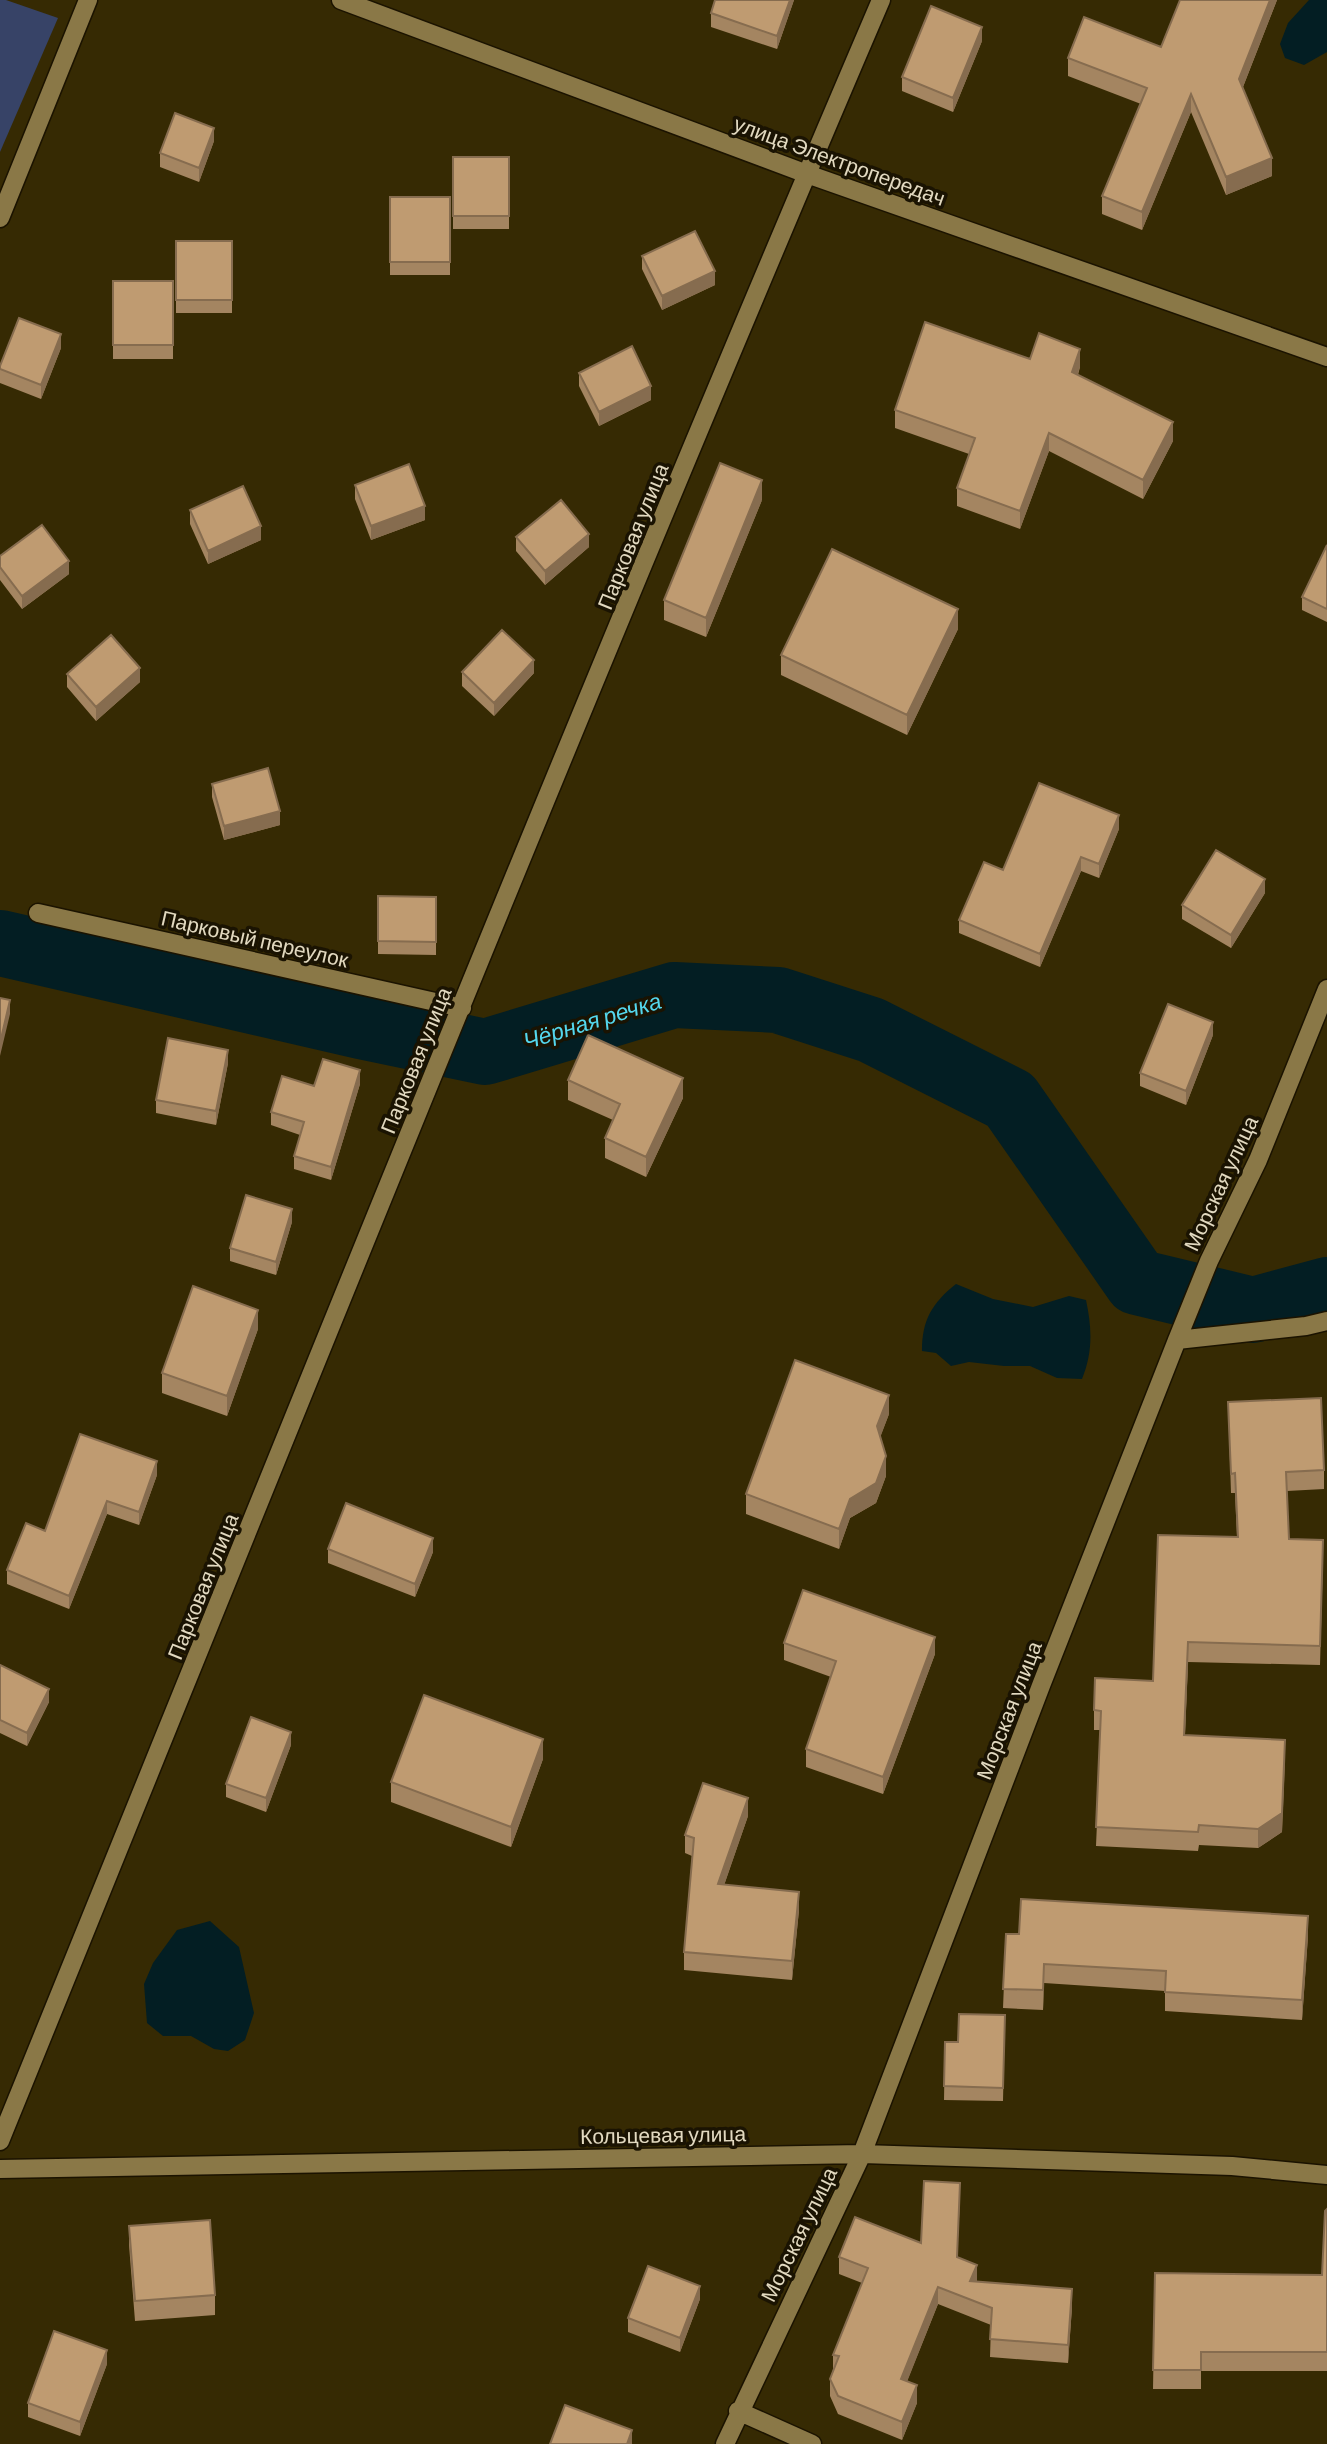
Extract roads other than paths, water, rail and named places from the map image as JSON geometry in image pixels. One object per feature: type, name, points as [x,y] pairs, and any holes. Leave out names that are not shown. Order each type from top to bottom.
[{"type":"street","points":[[0,218],[88,0]]},
{"type":"street","name":"улица Электропередач","points":[[341,0],[364,4],[807,174],[1327,356]]},
{"type":"street","name":"Парковая улица","points":[[0,2141],[459,1013],[881,0]]},
{"type":"street","name":"Парковый переулок","points":[[38,913],[459,1013]]},
{"type":"street","name":"Морская улица","points":[[725,2444],[738,2411],[862,2154],[1042,1683],[1209,1261],[1258,1160],[1327,989]]},
{"type":"street","points":[[1180,1334],[1306,1326],[1327,1321]]},
{"type":"street","name":"Кольцевая улица","points":[[0,2169],[862,2154],[1232,2166],[1327,2175]]},
{"type":"street","points":[[738,2411],[812,2444]]},
{"type":"waterway","name":"Чёрная речка","points":[[0,943],[485,1052],[674,995],[778,1000],[871,1030],[1010,1100],[1137,1282],[1253,1310],[1327,1290]]}]
